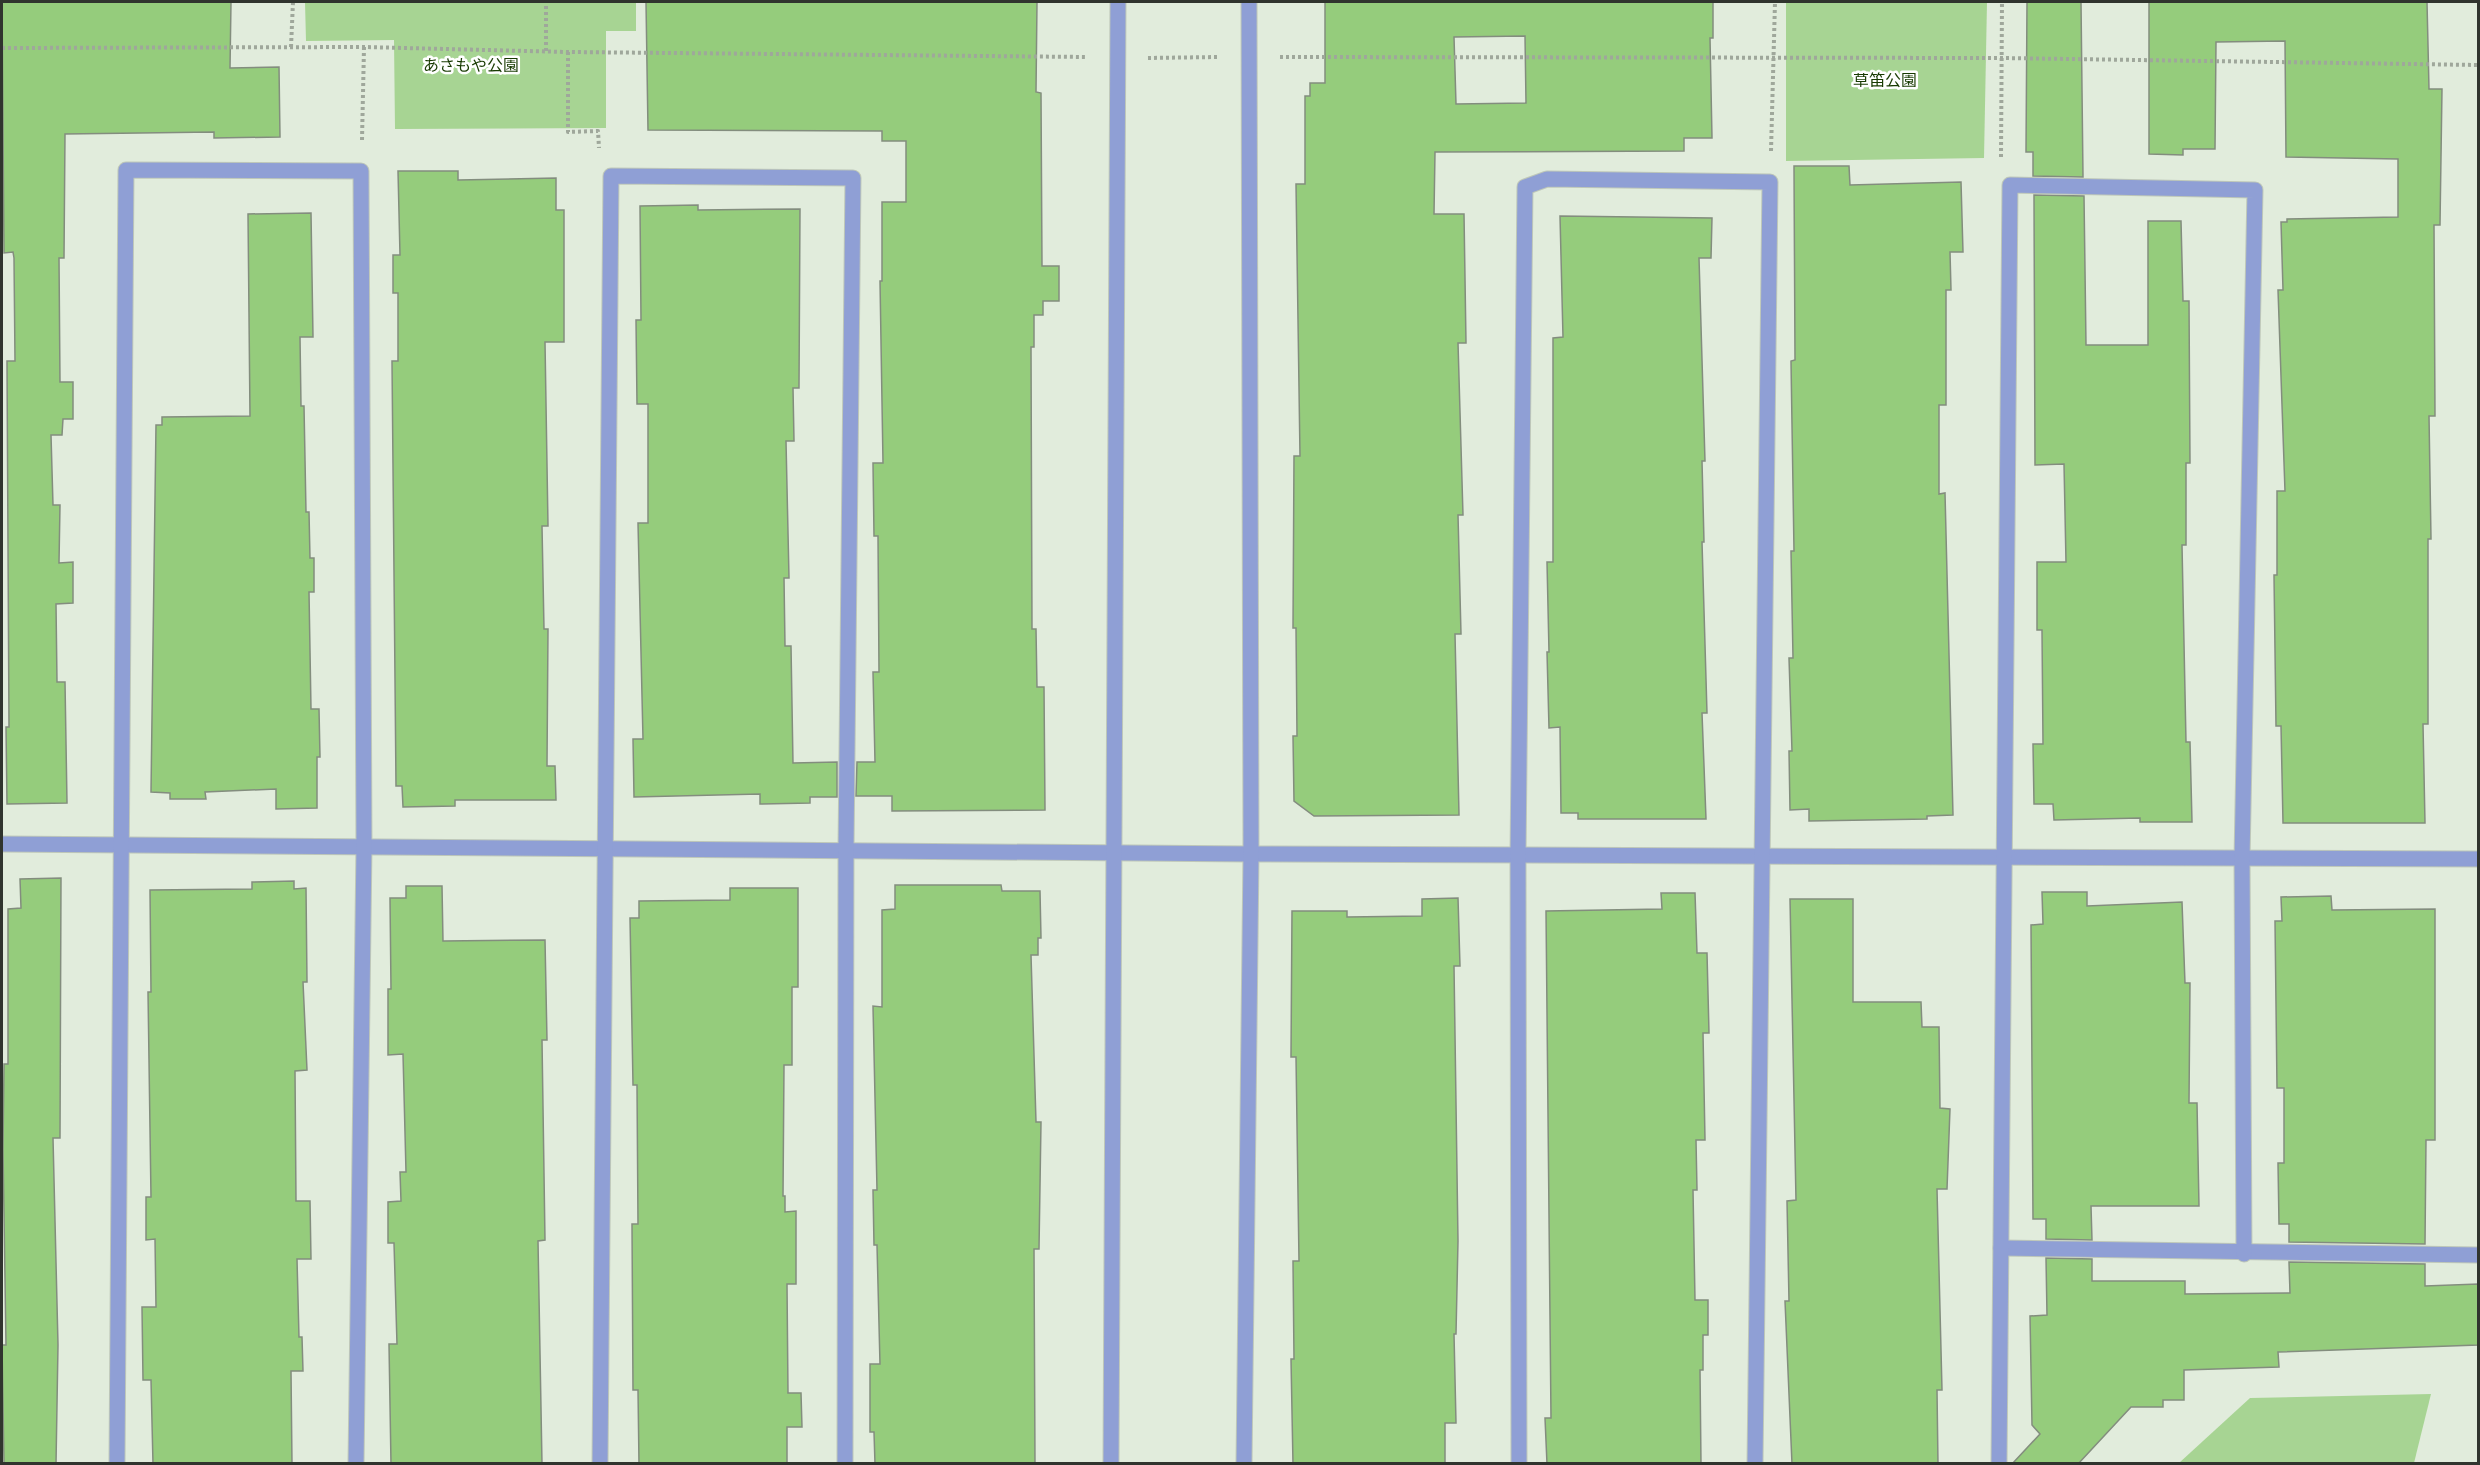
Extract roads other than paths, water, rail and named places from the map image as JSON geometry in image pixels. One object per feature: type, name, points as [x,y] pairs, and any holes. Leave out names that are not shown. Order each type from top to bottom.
[{"type":"street","points":[[1111,1464],[1118,2]]},
{"type":"street","points":[[1244,1464],[1251,854],[1249,2]]},
{"type":"street","points":[[117,1464],[126,170],[361,171],[364,846],[356,1464]]},
{"type":"street","points":[[600,1464],[611,176],[853,178],[846,849],[845,1464]]},
{"type":"street","points":[[1519,1464],[1518,856],[1525,187],[1547,179],[1770,182],[1755,1464]]},
{"type":"street","points":[[1999,1464],[2010,185],[2255,190],[2242,859],[2244,1254]]},
{"type":"street","points":[[2,844],[1115,851],[1518,856],[2478,859]]},
{"type":"street","points":[[2001,1248],[2244,1254],[2478,1255]]},
{"type":"park label","name":"あさもや公園","points":[[471,65]]},
{"type":"park label","name":"草笛公園","points":[[1885,80]]}]
